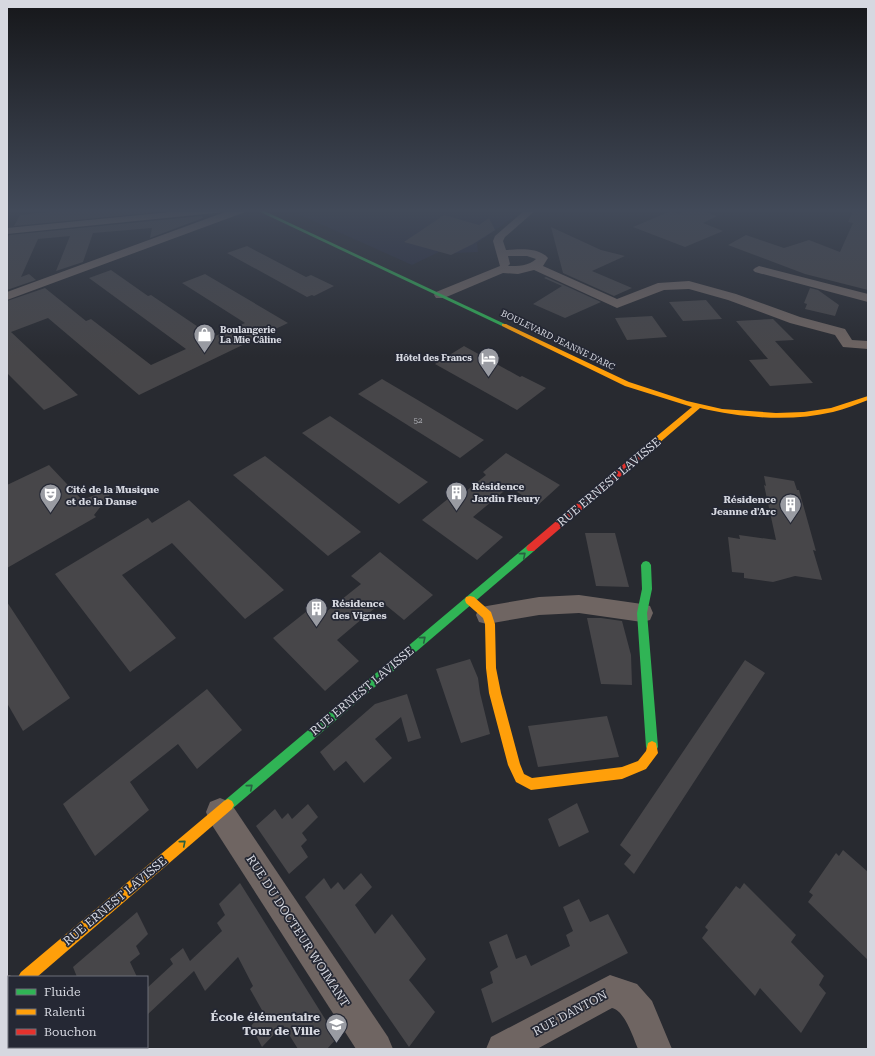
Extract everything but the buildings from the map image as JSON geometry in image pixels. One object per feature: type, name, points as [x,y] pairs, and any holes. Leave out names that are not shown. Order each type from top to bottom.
[{"type":"street","points":[[7,296],[105,258]]},
{"type":"street","name":"BOULEVARD JEANNE D'ARC","points":[[363,258],[627,384],[698,406],[729,411],[776,415],[804,414],[832,410],[868,398]]},
{"type":"street","points":[[502,258],[504,266],[502,269]]},
{"type":"street","points":[[440,294],[502,269],[518,270],[535,266],[541,262],[542,258]]},
{"type":"street","points":[[535,266],[617,304],[662,286],[689,286],[732,297],[795,320],[840,332],[848,344],[868,345]]},
{"type":"street","points":[[759,270],[868,298]]},
{"type":"street","name":"RUE ERNEST LAVISSE","points":[[27,976],[698,406]]},
{"type":"street","points":[[470,600],[487,615],[490,624],[491,668],[495,694],[514,765],[520,778],[531,784],[622,772],[642,765],[652,753],[642,613],[647,589],[646,565]]},
{"type":"street","points":[[487,615],[539,606],[579,604],[642,613]]},
{"type":"street","name":"RUE DU DOCTEUR WOIMANT","points":[[220,812],[376,1049]]},
{"type":"street","name":"RUE DANTON","points":[[503,1049],[610,991],[626,995],[640,1012],[655,1049]]},
{"type":"shaded area","points":[[397,258],[426,258],[412,265]]},
{"type":"traffic: fast","points":[[361,258],[504,325]]},
{"type":"traffic: fast","points":[[228,805],[531,548]]},
{"type":"traffic: fast","points":[[646,565],[647,589],[642,613],[652,747]]},
{"type":"traffic: slow","points":[[504,325],[627,384],[685,403],[722,411],[776,415],[804,414],[832,410],[868,398]]},
{"type":"traffic: slow","points":[[648,448],[698,406]]},
{"type":"traffic: slow","points":[[470,600],[487,615],[490,624],[491,668],[495,693],[514,765],[520,778],[531,784],[622,773],[642,765],[652,753],[652,747]]},
{"type":"traffic: slow","points":[[27,976],[228,805]]},
{"type":"traffic: jam","points":[[531,548],[648,448]]},
{"type":"place","name":"Boulangerie La Mie Câline","points":[[204,354]]},
{"type":"place","name":"Hôtel des Francs","points":[[488,378]]},
{"type":"place","name":"Résidence Jardin Fleury","points":[[456,512]]},
{"type":"place","name":"Cité de la Musique et de la Danse","points":[[50,514]]},
{"type":"place","name":"Résidence Jeanne d'Arc","points":[[791,524]]},
{"type":"place","name":"Résidence des Vignes","points":[[316,628]]},
{"type":"place","name":"École élémentaire Tour de Ville","points":[[336,1044]]}]
